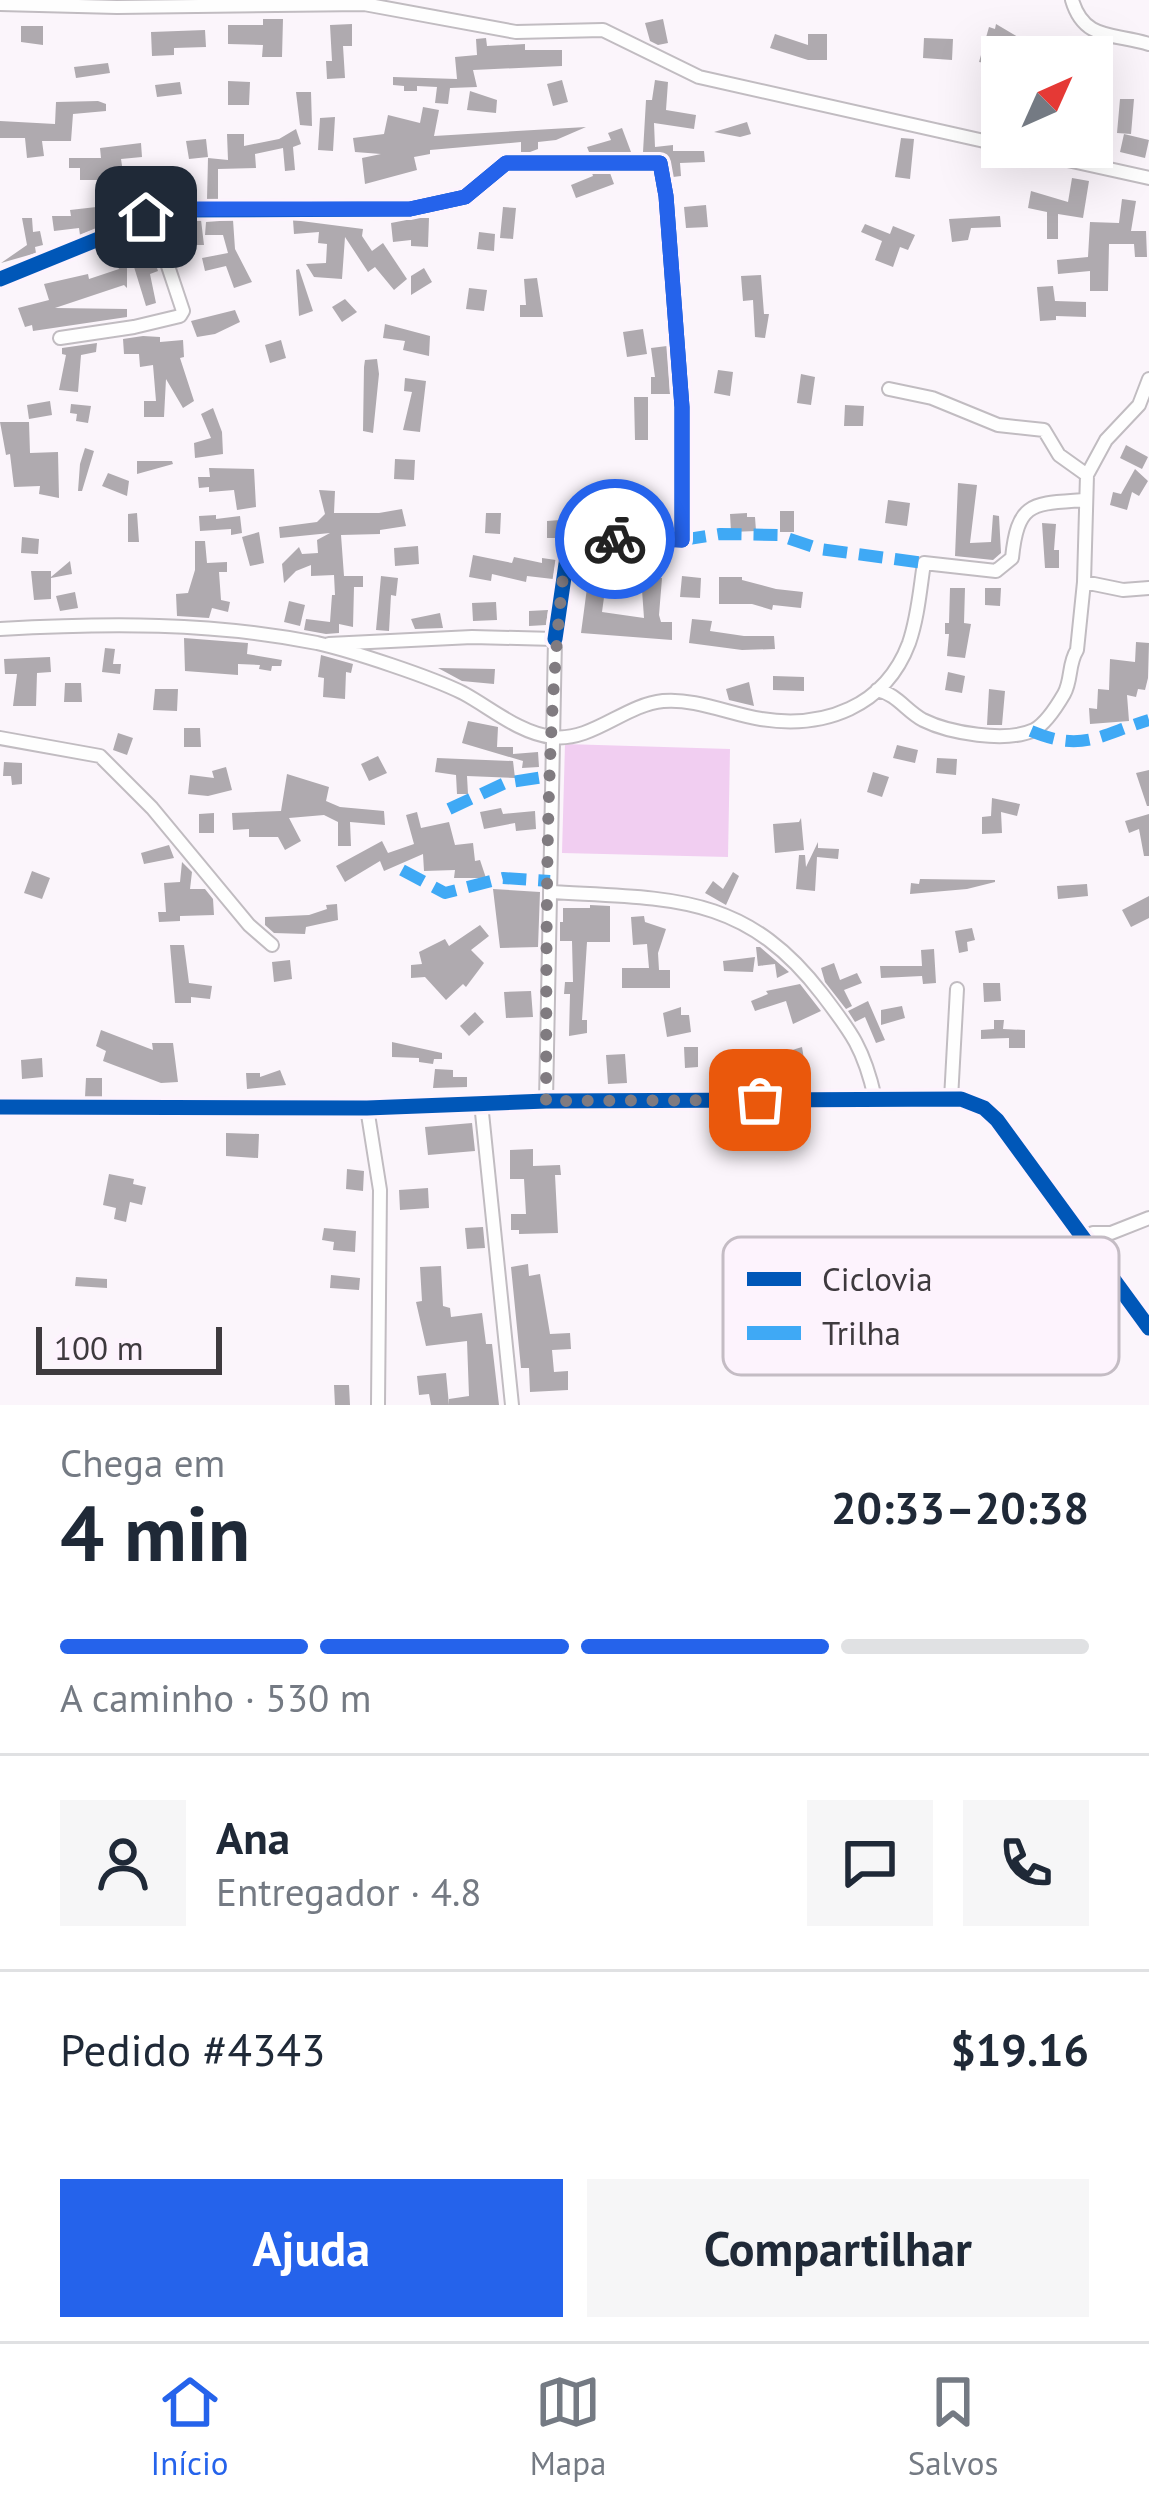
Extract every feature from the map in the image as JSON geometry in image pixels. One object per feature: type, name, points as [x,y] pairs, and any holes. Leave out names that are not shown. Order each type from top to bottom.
[{"type":"street","points":[[1072,0],[1087,28],[1149,44]]},
{"type":"street","points":[[0,4],[364,4],[516,32],[604,30],[699,77],[981,141]]},
{"type":"street","points":[[0,279],[152,215],[188,209],[410,209],[465,197],[506,163],[660,163],[682,407],[682,540],[637,536],[569,543],[555,640],[551,737],[546,1101]]},
{"type":"street","points":[[1104,168],[1149,178]]},
{"type":"street","points":[[61,338],[180,316],[183,311],[152,215]]},
{"type":"street","points":[[877,690],[892,694],[915,715],[942,726],[998,735],[1038,728],[1066,690],[1077,650],[1087,476],[1106,440],[1139,405],[1149,379]]},
{"type":"street","points":[[889,389],[932,398],[998,425],[1044,430],[1059,455],[1087,476]]},
{"type":"street","points":[[322,644],[452,689],[499,717],[551,737],[585,733],[646,704],[669,700],[767,720],[814,722],[842,713],[877,690],[898,665],[908,644],[924,562],[996,571],[1012,558],[1025,512],[1050,502],[1086,500]]},
{"type":"street","points":[[1084,582],[1123,590],[1149,588]]},
{"type":"street","points":[[0,629],[179,623],[322,644],[555,640]]},
{"type":"street","points":[[0,738],[100,756],[272,945]]},
{"type":"street","points":[[550,892],[698,906],[760,930],[802,968],[858,1040],[875,1098]]},
{"type":"street","points":[[951,1099],[957,989]]},
{"type":"street","points":[[0,1107],[367,1108],[546,1101],[951,1099],[973,1102],[997,1120],[1082,1237]]},
{"type":"street","points":[[481,1103],[512,1405]]},
{"type":"street","points":[[367,1108],[380,1190],[378,1405]]},
{"type":"street","points":[[1085,1237],[1111,1234],[1149,1218]]},
{"type":"street","points":[[1119,1287],[1149,1328]]},
{"type":"shaded area","points":[[565,744],[730,749],[728,857],[562,853]]},
{"type":"building","points":[[263,19],[283,19],[282,57],[262,57],[263,45],[228,44],[228,25],[263,25]]},
{"type":"building","points":[[663,19],[668,43],[658,45],[650,41],[645,23]]},
{"type":"building","points":[[352,24],[352,46],[343,46],[345,78],[327,79],[326,61],[332,61],[330,25]]},
{"type":"building","points":[[996,24],[1016,36],[986,36],[989,27],[995,29]]},
{"type":"building","points":[[21,26],[43,26],[43,45],[21,42]]},
{"type":"building","points":[[205,30],[206,47],[174,48],[174,55],[152,56],[151,32]]},
{"type":"building","points":[[775,34],[808,45],[808,34],[827,34],[827,60],[808,60],[770,48]]},
{"type":"building","points":[[486,38],[487,46],[525,44],[525,50],[562,50],[562,66],[473,70],[477,87],[450,88],[448,104],[435,103],[437,87],[404,91],[404,86],[393,85],[393,77],[457,79],[455,57],[477,55],[476,39]]},
{"type":"building","points":[[924,38],[953,39],[952,60],[923,58]]},
{"type":"building","points":[[108,63],[110,73],[76,78],[74,67]]},
{"type":"building","points":[[562,80],[568,102],[553,106],[547,84]]},
{"type":"building","points":[[655,80],[668,82],[666,110],[696,115],[694,129],[654,123],[655,147],[704,151],[705,162],[680,163],[681,176],[673,177],[666,154],[643,152],[646,100],[652,100]]},
{"type":"building","points":[[228,81],[250,82],[249,105],[228,105]]},
{"type":"building","points":[[180,82],[182,94],[157,97],[155,85]]},
{"type":"building","points":[[470,91],[497,100],[496,113],[467,110]]},
{"type":"building","points":[[296,92],[311,92],[312,126],[300,125]]},
{"type":"building","points":[[1120,99],[1134,99],[1131,134],[1117,133]]},
{"type":"building","points":[[56,102],[106,104],[106,111],[73,114],[71,141],[42,141],[44,156],[27,158],[25,138],[0,138],[0,121],[55,124]]},
{"type":"building","points":[[423,107],[439,110],[434,136],[586,127],[538,142],[538,149],[530,152],[521,152],[521,142],[430,150],[430,154],[414,157],[417,170],[365,184],[362,158],[381,154],[355,152],[353,138],[384,134],[388,115],[420,123]]},
{"type":"building","points":[[335,117],[333,151],[318,150],[320,118]]},
{"type":"building","points":[[747,122],[751,134],[714,132]]},
{"type":"building","points":[[622,128],[631,152],[589,152],[587,147],[611,140],[608,133]]},
{"type":"building","points":[[296,129],[301,144],[293,147],[295,170],[285,171],[283,148],[255,154],[256,168],[218,169],[218,199],[207,199],[208,158],[228,160],[227,134],[244,134],[244,146],[279,139]]},
{"type":"building","points":[[1124,134],[1149,140],[1145,158],[1120,152]]},
{"type":"building","points":[[901,138],[914,139],[910,179],[895,177]]},
{"type":"building","points":[[206,139],[208,157],[189,159],[186,141]]},
{"type":"building","points":[[141,143],[142,157],[121,159],[125,186],[131,185],[132,191],[155,189],[154,205],[113,212],[108,180],[80,180],[80,168],[69,168],[69,158],[101,158],[100,148]]},
{"type":"building","points":[[592,173],[610,173],[614,184],[576,198],[571,185]]},
{"type":"building","points":[[1072,178],[1089,181],[1083,218],[1058,214],[1058,239],[1047,239],[1047,212],[1028,208],[1031,191],[1068,202]]},
{"type":"building","points":[[1122,199],[1136,201],[1131,231],[1146,231],[1147,257],[1135,257],[1134,244],[1109,244],[1108,291],[1090,291],[1090,271],[1058,274],[1057,260],[1088,257],[1090,222],[1119,223]]},
{"type":"building","points":[[706,205],[708,227],[686,228],[684,207]]},
{"type":"building","points":[[105,206],[107,224],[80,235],[79,228],[54,231],[52,216]]},
{"type":"building","points":[[503,207],[516,208],[513,239],[500,238]]},
{"type":"building","points":[[1000,216],[1001,227],[971,228],[968,240],[952,242],[949,219]]},
{"type":"building","points":[[22,218],[32,218],[33,232],[40,231],[43,245],[35,247],[36,253],[1,263],[27,245]]},
{"type":"building","points":[[429,218],[428,247],[411,246],[411,240],[393,242],[391,223]]},
{"type":"building","points":[[189,220],[201,220],[204,245],[192,245]]},
{"type":"building","points":[[233,220],[235,249],[252,282],[234,288],[226,266],[205,271],[202,258],[228,253],[223,235],[205,235],[206,222]]},
{"type":"building","points":[[293,220],[363,229],[372,251],[383,243],[407,279],[394,290],[375,267],[368,272],[345,237],[342,279],[314,277],[306,264],[326,263],[327,244],[318,243],[319,232],[294,234]]},
{"type":"building","points":[[865,224],[890,234],[893,226],[915,235],[908,250],[900,247],[893,267],[875,260],[882,241],[861,232]]},
{"type":"building","points":[[479,232],[495,234],[494,251],[477,249]]},
{"type":"building","points":[[146,235],[158,271],[150,274],[156,303],[146,306],[127,244],[127,288],[124,285],[55,308],[127,309],[127,317],[33,331],[32,325],[25,327],[18,308],[49,300],[44,284],[88,274],[89,279],[119,269],[111,246]]},
{"type":"building","points":[[424,268],[432,282],[411,295],[411,276]]},
{"type":"building","points":[[296,270],[313,311],[299,316]]},
{"type":"building","points":[[761,275],[764,314],[769,314],[765,338],[755,337],[753,300],[743,301],[741,276]]},
{"type":"building","points":[[537,278],[543,317],[520,317],[520,305],[526,305],[524,279]]},
{"type":"building","points":[[1053,286],[1055,301],[1086,302],[1086,317],[1040,321],[1037,287]]},
{"type":"building","points":[[469,288],[487,290],[484,311],[466,309]]},
{"type":"building","points":[[345,299],[357,312],[342,322],[332,307]]},
{"type":"building","points":[[235,310],[240,322],[197,337],[191,321]]},
{"type":"building","points":[[385,324],[430,336],[429,356],[403,350],[405,341],[383,338]]},
{"type":"building","points":[[643,329],[647,354],[627,357],[623,332]]},
{"type":"building","points":[[160,337],[160,342],[183,340],[184,357],[180,358],[194,401],[183,408],[166,379],[164,417],[144,417],[144,401],[156,401],[153,365],[140,367],[139,354],[124,354],[123,339]]},
{"type":"building","points":[[281,340],[286,358],[270,363],[265,345]]},
{"type":"building","points":[[97,343],[96,352],[81,355],[78,392],[59,390],[66,355],[62,348]]},
{"type":"building","points":[[667,346],[670,394],[651,394],[651,377],[655,377],[651,348]]},
{"type":"building","points":[[377,359],[373,433],[363,431],[364,367],[365,360]]},
{"type":"building","points":[[718,370],[733,372],[730,396],[714,393]]},
{"type":"building","points":[[801,374],[815,377],[811,405],[797,403]]},
{"type":"building","points":[[405,378],[426,381],[420,432],[403,430],[412,392],[404,391]]},
{"type":"building","points":[[634,397],[648,397],[648,440],[635,440]]},
{"type":"building","points":[[50,401],[52,415],[29,419],[27,405]]},
{"type":"building","points":[[71,404],[91,406],[88,423],[76,421]]},
{"type":"building","points":[[845,405],[864,406],[863,426],[844,426]]},
{"type":"building","points":[[213,408],[222,432],[223,454],[195,458],[194,443],[211,438],[201,414]]},
{"type":"building","points":[[0,422],[29,422],[30,453],[58,452],[59,498],[39,494],[40,486],[14,487]]},
{"type":"building","points":[[1126,445],[1148,457],[1142,469],[1120,458]]},
{"type":"building","points":[[85,448],[94,451],[82,491],[78,491],[80,464]]},
{"type":"building","points":[[395,459],[415,460],[414,480],[394,479]]},
{"type":"building","points":[[137,461],[172,461],[173,464],[137,474]]},
{"type":"building","points":[[209,468],[254,469],[256,507],[237,510],[234,490],[199,488],[198,477],[210,477]]},
{"type":"building","points":[[1135,469],[1148,481],[1139,496],[1132,492],[1127,510],[1110,505],[1113,492],[1121,494]]},
{"type":"building","points":[[108,473],[129,481],[127,496],[102,486]]},
{"type":"building","points":[[958,483],[977,485],[970,543],[991,542],[993,515],[999,516],[1001,553],[993,560],[955,556]]},
{"type":"building","points":[[319,490],[335,491],[334,513],[402,509],[406,526],[380,530],[380,534],[341,535],[344,576],[363,576],[363,587],[354,587],[353,627],[339,624],[339,633],[304,630],[306,619],[330,622],[334,575],[311,576],[311,565],[284,583],[282,564],[299,547],[302,554],[318,553],[317,540],[330,533],[280,538],[279,527],[317,522],[325,514]]},
{"type":"building","points":[[888,500],[910,503],[907,526],[885,523]]},
{"type":"building","points":[[661,511],[671,521],[661,531],[651,521]]},
{"type":"building","points":[[780,511],[794,511],[794,532],[780,532]]},
{"type":"building","points":[[137,513],[139,542],[128,542],[128,514]]},
{"type":"building","points":[[486,513],[501,513],[500,534],[485,533]]},
{"type":"building","points":[[730,514],[755,517],[756,531],[731,532]]},
{"type":"building","points":[[216,515],[216,519],[240,516],[242,533],[200,531],[199,516]]},
{"type":"building","points":[[630,517],[629,529],[574,529],[560,538],[547,538],[547,521]]},
{"type":"building","points":[[1042,523],[1056,524],[1054,550],[1059,550],[1059,568],[1045,568]]},
{"type":"building","points":[[259,532],[264,563],[250,566],[242,537]]},
{"type":"building","points":[[22,537],[39,539],[38,554],[21,553]]},
{"type":"building","points":[[195,541],[205,541],[207,563],[227,562],[227,572],[219,572],[221,600],[230,602],[228,612],[212,608],[209,618],[177,616],[176,594],[188,593],[195,570]]},
{"type":"building","points":[[418,546],[419,564],[395,566],[394,548]]},
{"type":"building","points":[[473,555],[512,563],[514,557],[542,563],[542,558],[556,560],[553,579],[527,576],[526,582],[492,574],[491,581],[469,577]]},
{"type":"building","points":[[70,561],[72,574],[51,578],[51,599],[34,600],[31,571],[51,571],[51,577]]},
{"type":"building","points":[[614,568],[632,568],[632,575],[662,578],[659,615],[661,622],[672,622],[672,640],[581,633],[589,573],[614,577]],"holes":[[[605,590],[642,590],[644,618],[602,612]]]},
{"type":"building","points":[[381,576],[398,578],[396,596],[391,595],[389,631],[376,630]]},
{"type":"building","points":[[682,576],[701,578],[700,598],[680,597]]},
{"type":"building","points":[[719,577],[742,577],[803,592],[801,608],[719,604]]},
{"type":"building","points":[[950,588],[965,588],[964,623],[971,624],[965,658],[947,656]]},
{"type":"building","points":[[985,588],[1001,588],[1000,606],[985,605]]},
{"type":"building","points":[[75,592],[78,608],[60,611],[56,596]]},
{"type":"building","points":[[289,601],[305,605],[300,626],[284,622]]},
{"type":"building","points":[[496,602],[497,620],[473,621],[472,603]]},
{"type":"building","points":[[548,610],[546,625],[529,626],[529,611]]},
{"type":"building","points":[[440,613],[443,628],[415,629],[411,619]]},
{"type":"building","points":[[692,619],[712,621],[710,631],[774,636],[775,649],[689,643]]},
{"type":"building","points":[[184,638],[248,643],[247,654],[282,660],[281,666],[272,666],[271,671],[238,664],[238,675],[185,671]]},
{"type":"building","points":[[1136,642],[1149,643],[1148,678],[1145,690],[1138,689],[1136,697],[1127,695],[1129,721],[1090,724],[1089,708],[1097,709],[1098,689],[1109,690],[1110,659],[1135,662]]},
{"type":"building","points":[[105,648],[115,649],[113,664],[121,664],[120,674],[102,672]]},
{"type":"building","points":[[321,655],[353,664],[351,673],[346,672],[345,699],[323,697],[324,678],[318,677]]},
{"type":"building","points":[[50,657],[51,672],[37,673],[36,706],[13,706],[17,674],[5,674],[4,659]]},
{"type":"building","points":[[438,668],[495,669],[494,684],[462,681]]},
{"type":"building","points":[[948,672],[965,676],[962,693],[945,690]]},
{"type":"building","points":[[773,676],[804,677],[804,691],[773,690]]},
{"type":"building","points":[[749,682],[754,706],[729,700],[726,689]]},
{"type":"building","points":[[65,683],[81,683],[82,702],[64,702]]},
{"type":"building","points":[[155,689],[178,689],[177,711],[153,710]]},
{"type":"building","points":[[989,689],[1005,691],[1002,725],[987,725]]},
{"type":"building","points":[[468,721],[498,727],[497,747],[513,747],[513,754],[538,752],[539,767],[522,768],[523,761],[462,743]]},
{"type":"building","points":[[184,728],[200,728],[201,747],[184,747]]},
{"type":"building","points":[[118,733],[133,738],[127,755],[113,750]]},
{"type":"building","points":[[897,745],[918,750],[915,763],[893,758]]},
{"type":"building","points":[[378,756],[387,773],[369,781],[361,764]]},
{"type":"building","points":[[437,758],[513,761],[515,778],[467,776],[468,794],[457,794],[456,775],[435,772]]},
{"type":"building","points":[[937,758],[957,759],[956,775],[936,773]]},
{"type":"building","points":[[4,762],[22,763],[22,784],[12,785],[11,776],[3,776]]},
{"type":"building","points":[[226,767],[232,790],[208,796],[188,794],[190,775],[214,778],[212,771]]},
{"type":"building","points":[[1149,770],[1149,806],[1147,806],[1136,773]]},
{"type":"building","points":[[873,772],[889,777],[882,797],[867,792]]},
{"type":"building","points":[[287,774],[329,787],[326,801],[340,807],[384,811],[385,825],[350,822],[351,846],[338,846],[338,822],[324,815],[289,818],[301,841],[285,850],[278,837],[249,837],[249,829],[233,830],[232,813],[281,811]]},
{"type":"building","points":[[992,798],[1020,804],[1017,816],[1001,812],[1002,833],[982,834],[982,817],[991,816]]},
{"type":"building","points":[[501,808],[503,814],[535,811],[536,829],[516,831],[515,823],[484,829],[480,812]]},
{"type":"building","points":[[417,812],[421,828],[449,822],[455,845],[473,843],[475,861],[480,860],[486,878],[454,878],[455,870],[424,871],[423,854],[384,871],[380,861],[345,882],[336,866],[382,841],[388,853],[414,844],[406,815]]},
{"type":"building","points":[[214,813],[214,833],[199,833],[199,814]]},
{"type":"building","points":[[1149,814],[1149,856],[1144,856],[1139,829],[1129,833],[1125,821]]},
{"type":"building","points":[[801,818],[804,850],[775,853],[773,824]]},
{"type":"building","points":[[818,842],[818,848],[839,849],[838,859],[817,857],[815,891],[796,889],[799,855],[805,855],[806,867]]},
{"type":"building","points":[[169,845],[174,858],[144,864],[141,853]]},
{"type":"building","points":[[182,862],[192,872],[190,889],[205,889],[213,899],[214,915],[159,922],[158,912],[166,912],[164,883],[180,882]]},
{"type":"building","points":[[32,871],[50,878],[42,899],[24,893]]},
{"type":"building","points":[[733,872],[739,876],[726,905],[705,893],[713,881],[723,889]]},
{"type":"building","points":[[920,879],[995,882],[910,894],[911,883],[919,884]]},
{"type":"building","points":[[1087,884],[1088,896],[1058,899],[1057,886]]},
{"type":"building","points":[[493,889],[540,892],[538,947],[500,948]]},
{"type":"building","points":[[1149,896],[1149,918],[1131,927],[1122,910]]},
{"type":"building","points":[[337,904],[338,920],[306,927],[305,934],[274,933],[265,925],[265,917],[309,915]]},
{"type":"building","points":[[610,906],[610,942],[587,942],[582,1020],[587,1020],[587,1033],[569,1036],[570,994],[564,994],[565,982],[573,982],[572,941],[560,941],[560,922],[563,908]]},
{"type":"building","points":[[644,916],[645,922],[666,929],[658,953],[659,970],[670,970],[670,988],[622,988],[622,968],[649,968],[647,944],[633,945],[631,917]]},
{"type":"building","points":[[480,925],[489,936],[471,950],[484,963],[466,987],[463,984],[446,1000],[425,977],[411,978],[411,965],[422,964],[419,952],[445,939],[449,946]]},
{"type":"building","points":[[972,928],[975,940],[967,942],[968,951],[959,953],[955,931]]},
{"type":"building","points":[[170,945],[184,945],[189,983],[212,986],[210,999],[191,997],[191,1003],[175,1003]]},
{"type":"building","points":[[756,947],[789,972],[777,978],[775,964],[758,966]]},
{"type":"building","points":[[934,949],[936,983],[923,984],[922,976],[881,978],[880,966],[922,966],[921,950]]},
{"type":"building","points":[[755,957],[753,972],[724,971],[723,961]]},
{"type":"building","points":[[290,960],[292,979],[274,982],[272,962]]},
{"type":"building","points":[[834,963],[840,980],[857,973],[862,983],[844,990],[852,1006],[846,1009],[825,982],[821,968]]},
{"type":"building","points":[[983,983],[1000,983],[1001,1001],[984,1002]]},
{"type":"building","points":[[800,984],[821,1011],[793,1024],[786,1001],[755,1011],[751,1001],[768,994],[766,991]]},
{"type":"building","points":[[531,991],[533,1017],[506,1018],[504,992]]},
{"type":"building","points":[[868,1001],[885,1040],[876,1043],[865,1017],[855,1022],[848,1011]]},
{"type":"building","points":[[902,1006],[905,1018],[881,1025],[881,1010]]},
{"type":"building","points":[[681,1007],[681,1015],[689,1015],[691,1032],[667,1037],[663,1013]]},
{"type":"building","points":[[475,1012],[484,1022],[469,1036],[460,1026]]},
{"type":"building","points":[[994,1020],[1004,1020],[1003,1029],[1025,1030],[1025,1048],[1009,1048],[1009,1038],[981,1039],[981,1030],[994,1029]]},
{"type":"building","points":[[101,1030],[153,1050],[152,1043],[173,1043],[178,1082],[161,1083],[103,1061],[106,1051],[96,1046]]},
{"type":"building","points":[[392,1042],[442,1053],[442,1059],[434,1059],[433,1064],[392,1057]]},
{"type":"building","points":[[684,1047],[698,1047],[698,1067],[685,1068]]},
{"type":"building","points":[[802,1047],[804,1059],[780,1067],[776,1055]]},
{"type":"building","points":[[625,1054],[627,1083],[608,1084],[606,1055]]},
{"type":"building","points":[[42,1058],[43,1077],[22,1079],[21,1060]]},
{"type":"building","points":[[435,1069],[467,1077],[467,1087],[433,1088]]},
{"type":"building","points":[[280,1070],[286,1085],[247,1089],[246,1073],[260,1073],[260,1077]]},
{"type":"building","points":[[86,1078],[102,1078],[102,1097],[85,1097]]},
{"type":"building","points":[[472,1123],[475,1151],[428,1155],[425,1127]]},
{"type":"building","points":[[226,1133],[259,1134],[258,1158],[226,1156]]},
{"type":"building","points":[[533,1149],[533,1166],[560,1165],[561,1175],[555,1175],[558,1233],[511,1230],[511,1214],[526,1214],[524,1179],[510,1179],[510,1150]]},
{"type":"building","points":[[347,1169],[364,1171],[363,1191],[346,1189]]},
{"type":"building","points":[[109,1174],[146,1187],[142,1205],[130,1202],[126,1222],[114,1219],[116,1208],[103,1205]]},
{"type":"building","points":[[428,1188],[429,1208],[400,1210],[399,1190]]},
{"type":"building","points":[[483,1227],[485,1248],[467,1249],[465,1228]]},
{"type":"building","points":[[324,1228],[356,1231],[355,1252],[333,1250],[334,1242],[322,1240]]},
{"type":"building","points":[[528,1264],[529,1276],[540,1274],[550,1334],[570,1333],[571,1349],[552,1350],[554,1372],[568,1371],[568,1390],[530,1392],[529,1368],[521,1368],[511,1267]]},
{"type":"building","points":[[441,1266],[443,1306],[450,1308],[451,1317],[482,1313],[486,1344],[492,1344],[499,1405],[449,1405],[449,1399],[469,1396],[467,1341],[426,1346],[416,1302],[422,1301],[420,1267]]},
{"type":"building","points":[[331,1275],[360,1278],[359,1290],[330,1288]]},
{"type":"building","points":[[76,1277],[107,1279],[107,1288],[75,1286]]},
{"type":"building","points":[[446,1373],[449,1405],[431,1405],[429,1394],[419,1395],[417,1376]]},
{"type":"building","points":[[334,1385],[349,1385],[350,1405],[335,1405]]},
{"type":"marked path","points":[[682,540],[720,534],[778,535],[820,549],[924,563]]},
{"type":"marked path","points":[[1031,731],[1078,741],[1149,720]]},
{"type":"marked path","points":[[449,809],[505,783],[550,776]]},
{"type":"marked path","points":[[402,870],[445,893],[503,878],[550,881]]},
{"type":"cycle path","points":[[0,279],[170,210],[410,209],[465,197],[506,163],[660,163],[682,407],[682,540],[575,539],[569,543],[555,639]]},
{"type":"cycle path","points":[[0,1107],[367,1108],[546,1101],[961,1099],[984,1108],[997,1120],[1082,1237]]},
{"type":"cycle path","points":[[1119,1287],[1149,1328]]},
{"type":"way so far","points":[[615,539],[574,539],[566,550],[555,640],[551,737],[546,1101],[760,1100]]},
{"type":"route","points":[[146,217],[188,209],[410,209],[465,197],[506,163],[660,163],[682,407],[682,540],[615,539]]}]
